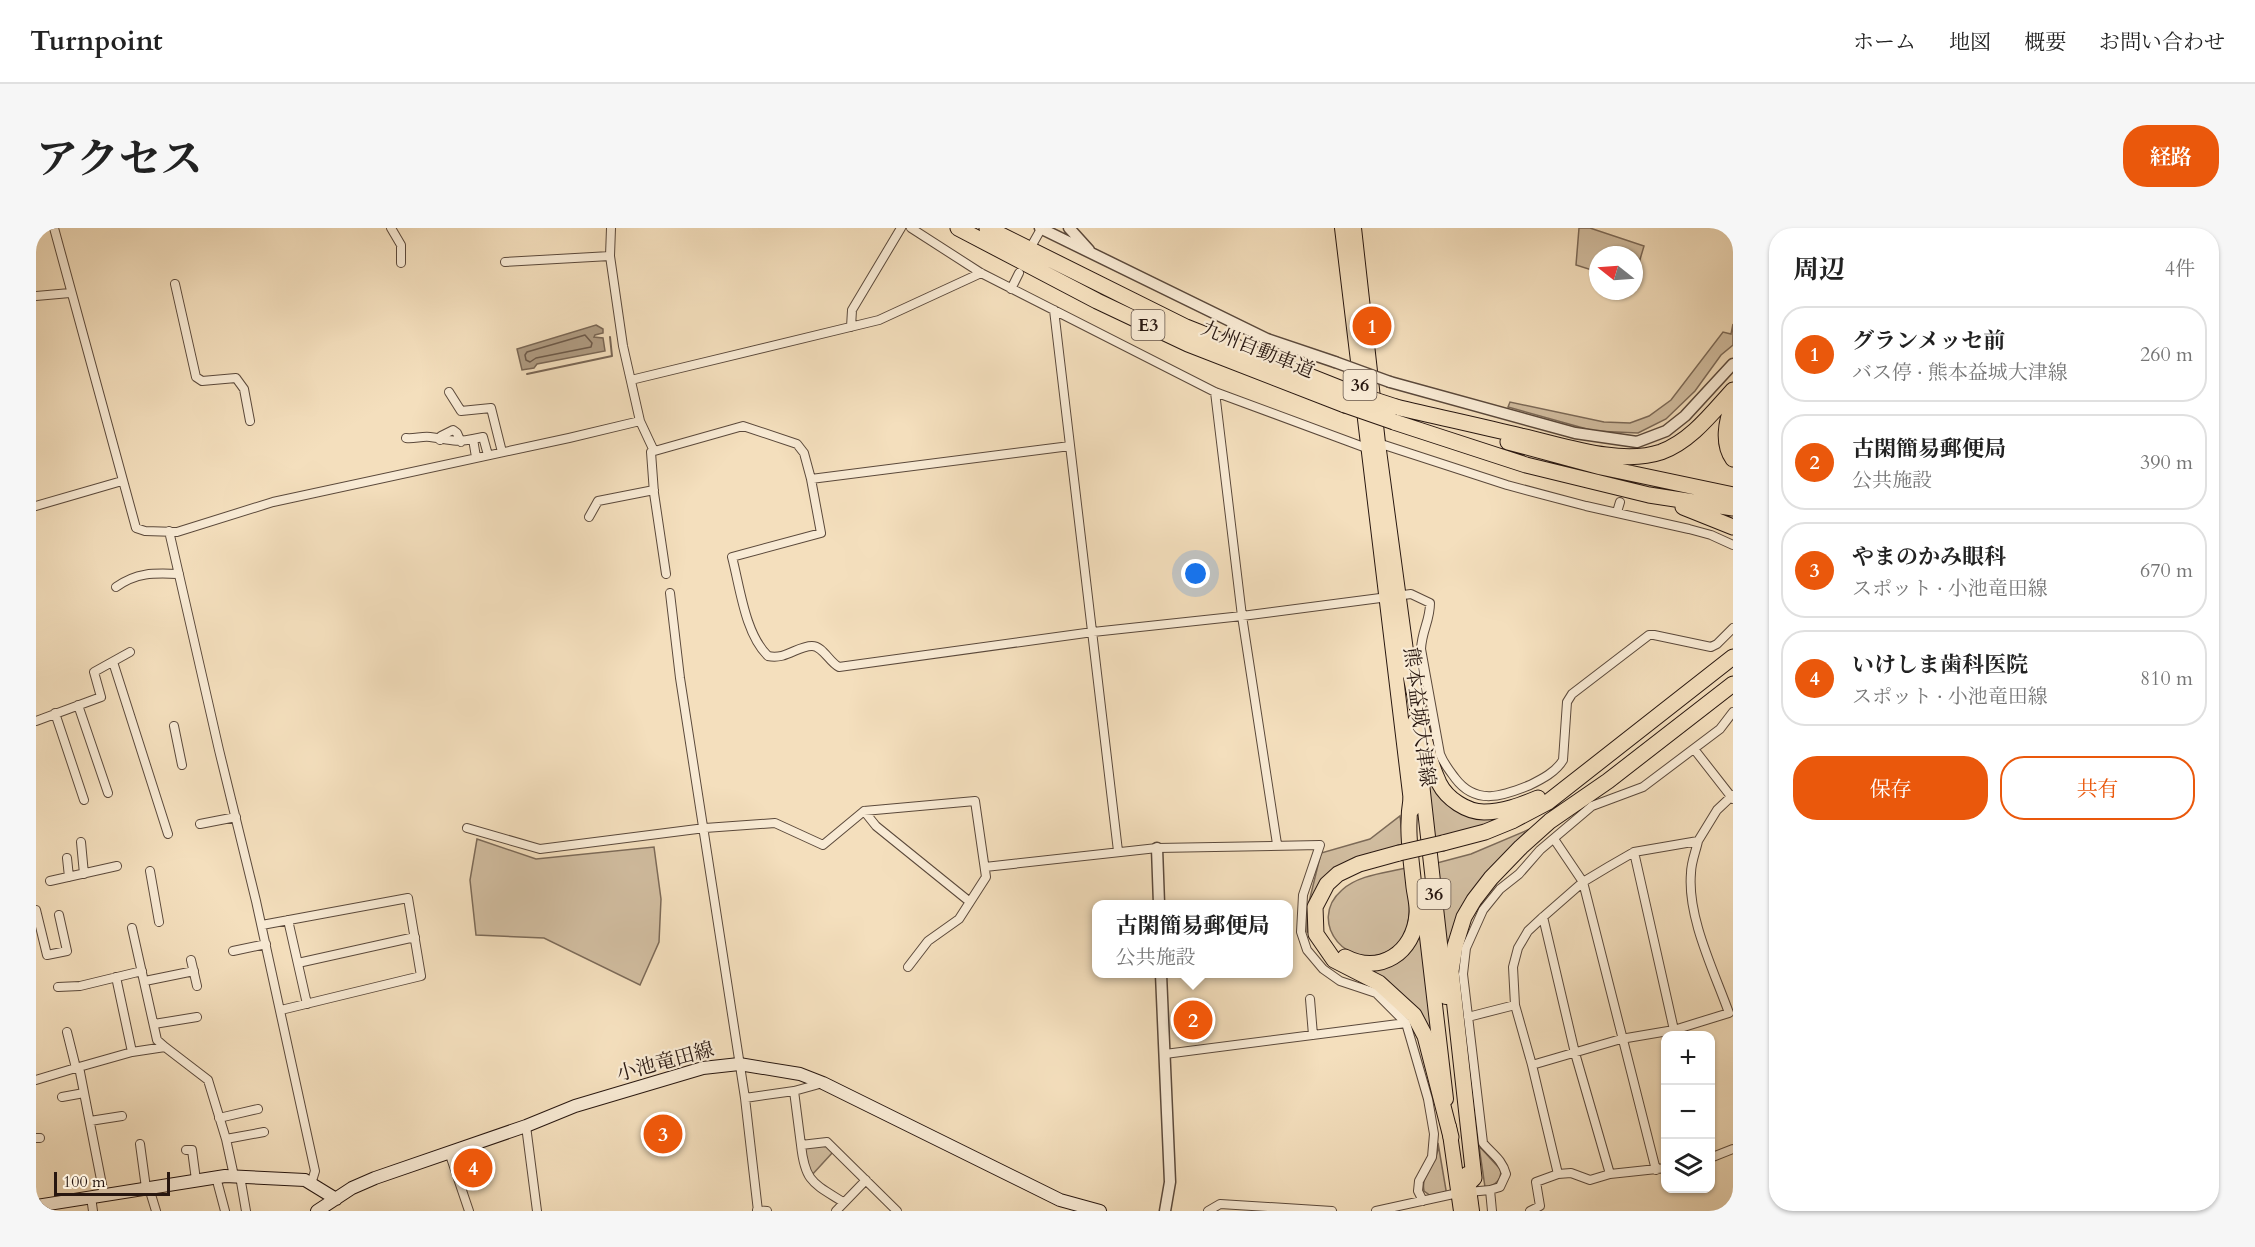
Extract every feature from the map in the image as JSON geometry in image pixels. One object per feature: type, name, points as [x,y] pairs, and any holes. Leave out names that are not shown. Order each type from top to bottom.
[{"type":"highway","name":"九州自動車道","points":[[958,228],[1097,301],[1188,344],[1395,415],[1526,465],[1649,495],[1733,508]]},
{"type":"highway","name":"九州自動車道","points":[[987,228],[1186,327],[1346,398]]},
{"type":"highway","points":[[1395,415],[1599,453],[1635,457],[1660,452],[1676,445],[1695,431],[1733,390]]},
{"type":"highway","points":[[1733,405],[1726,439],[1729,454],[1733,459]]},
{"type":"highway","name":"九州自動車道","points":[[1395,415],[1548,454],[1733,495]]},
{"type":"highway","points":[[1649,495],[1733,527]]},
{"type":"highway","points":[[1706,679],[1733,649]]},
{"type":"highway","points":[[1443,848],[1512,821],[1548,802],[1733,657]]},
{"type":"highway","points":[[1408,662],[1427,746],[1440,785],[1453,800],[1467,808],[1482,812],[1517,806],[1538,798],[1596,765]]},
{"type":"highway","points":[[1465,1190],[1474,1178],[1451,970],[1455,946],[1464,917],[1491,878],[1550,821],[1667,738],[1733,682]]},
{"type":"highway","points":[[1450,1137],[1425,1036],[1414,1015],[1379,983],[1334,960],[1316,934],[1315,907],[1327,884],[1338,874],[1359,864],[1399,858],[1498,835],[1608,781]]},
{"type":"highway","points":[[1399,858],[1339,882],[1327,897],[1321,915],[1324,934],[1333,947],[1356,963],[1368,965],[1392,959],[1410,939],[1417,915],[1408,818],[1411,799]]},
{"type":"main road","name":"熊本益城大津線","points":[[1342,228],[1392,597],[1411,799],[1450,1137],[1472,1211]]},
{"type":"main road","name":"熊本益城大津線","points":[[1354,228],[1373,446]]},
{"type":"main road","name":"熊本益城大津線","points":[[1392,597],[1408,662],[1465,1190],[1461,1211]]},
{"type":"main road","name":"小池竜田線","points":[[317,1211],[352,1188],[526,1126],[575,1106],[703,1068],[739,1064],[800,1074],[823,1083],[1050,1195],[1100,1211]]},
{"type":"main road","points":[[36,1206],[216,1177],[237,1176],[304,1180],[336,1199]]},
{"type":"street","points":[[54,228],[135,528],[145,531],[177,532],[273,502],[640,421]]},
{"type":"street","points":[[391,228],[401,245],[401,263]]},
{"type":"street","points":[[611,228],[610,256],[623,346],[640,421],[654,451]]},
{"type":"street","points":[[851,327],[852,310],[901,228]]},
{"type":"street","points":[[911,228],[981,273],[1215,392],[1373,446],[1507,485],[1711,535],[1733,545]]},
{"type":"street","points":[[1032,245],[1041,228],[1267,339],[1390,382],[1575,433],[1636,447],[1666,431],[1685,417],[1733,364]]},
{"type":"street","points":[[1069,228],[1101,259]]},
{"type":"street","points":[[505,262],[610,256]]},
{"type":"street","points":[[631,380],[879,320],[981,273]]},
{"type":"street","points":[[1011,289],[1019,273]]},
{"type":"street","points":[[175,284],[196,377],[202,381],[236,378],[243,389],[250,421]]},
{"type":"street","points":[[36,296],[70,293]]},
{"type":"street","points":[[1054,310],[1118,851]]},
{"type":"street","points":[[449,392],[461,411],[490,408],[502,452]]},
{"type":"street","points":[[1215,392],[1242,616],[1277,844]]},
{"type":"street","points":[[666,574],[651,452],[743,426],[797,444],[804,453],[821,533],[732,557],[747,618],[763,651],[768,656],[776,658],[812,646],[821,650],[831,663],[839,667],[1093,632],[1411,594],[1430,603],[1430,614],[1422,634],[1421,649],[1440,754],[1444,764],[1458,783],[1481,797],[1509,794],[1536,782],[1559,768],[1563,760],[1567,702],[1572,694],[1640,641],[1654,635],[1712,647],[1718,644],[1733,628]]},
{"type":"street","points":[[406,438],[431,437],[461,442],[483,437],[488,455]]},
{"type":"street","points":[[473,439],[476,457]]},
{"type":"street","points":[[811,479],[1070,446]]},
{"type":"street","points":[[36,506],[122,481]]},
{"type":"street","points":[[589,517],[598,501],[654,490]]},
{"type":"street","points":[[1617,512],[1620,502]]},
{"type":"street","points":[[169,531],[281,1010],[315,1171],[311,1184]]},
{"type":"street","points":[[116,587],[129,578],[153,573],[179,574]]},
{"type":"street","points":[[670,593],[680,678],[705,828],[761,1211]]},
{"type":"street","points":[[36,721],[101,697],[94,672],[130,652]]},
{"type":"street","points":[[113,662],[168,834]]},
{"type":"street","points":[[78,705],[108,793]]},
{"type":"street","points":[[1376,1211],[1465,1190],[1490,1190],[1500,1187],[1506,1174],[1500,1159],[1491,1154],[1483,1143],[1462,974],[1466,948],[1483,910],[1539,850],[1577,817],[1604,800],[1625,795],[1643,787],[1720,729],[1733,712]]},
{"type":"street","points":[[55,713],[84,800]]},
{"type":"street","points":[[174,726],[182,765]]},
{"type":"street","points":[[1532,1065],[1621,1039],[1674,1030],[1729,1013],[1700,932],[1691,896],[1691,872],[1698,841],[1717,810],[1732,797],[1694,749]]},
{"type":"street","points":[[467,828],[540,849],[705,828],[775,823],[823,845],[864,810],[975,801],[986,877],[959,918],[928,941],[908,967]]},
{"type":"street","points":[[864,810],[876,826],[970,902]]},
{"type":"street","points":[[200,824],[236,817]]},
{"type":"street","points":[[1554,839],[1583,882],[1656,1170]]},
{"type":"street","points":[[1558,1174],[1515,1005],[1513,967],[1518,948],[1528,931],[1583,882],[1634,852],[1698,841]]},
{"type":"street","points":[[81,842],[84,874]]},
{"type":"street","points":[[985,867],[1157,848],[1320,845],[1303,895],[1300,916],[1301,932],[1307,950],[1323,969],[1340,981],[1376,993],[1406,1023],[1428,1099],[1434,1134],[1432,1157],[1419,1180],[1419,1191],[1423,1201]]},
{"type":"street","points":[[1157,848],[1159,900]]},
{"type":"street","points":[[1634,852],[1674,1030]]},
{"type":"street","points":[[67,858],[69,877]]},
{"type":"street","points":[[50,881],[117,866]]},
{"type":"street","points":[[150,871],[159,922]]},
{"type":"street","points":[[262,925],[408,898],[421,976],[281,1010]]},
{"type":"street","points":[[36,910],[47,955],[67,951],[59,915]]},
{"type":"street","points":[[1543,917],[1575,1053],[1610,1174]]},
{"type":"street","points":[[288,920],[307,1004]]},
{"type":"street","points":[[132,928],[158,1040],[208,1080],[246,1211]]},
{"type":"street","points":[[298,963],[415,937]]},
{"type":"street","points":[[233,951],[266,944]]},
{"type":"street","points":[[191,960],[198,986]]},
{"type":"street","points":[[58,987],[80,986],[142,971]]},
{"type":"street","points":[[145,981],[194,972]]},
{"type":"street","points":[[116,977],[132,1052]]},
{"type":"street","points":[[1161,978],[1170,1182],[1165,1211]]},
{"type":"street","points":[[1310,999],[1313,1035]]},
{"type":"street","points":[[1468,1017],[1515,1005]]},
{"type":"street","points":[[154,1024],[197,1017]]},
{"type":"street","points":[[1165,1054],[1406,1023]]},
{"type":"street","points":[[67,1032],[90,1121],[97,1196],[93,1211]]},
{"type":"street","points":[[36,1080],[132,1052],[165,1047]]},
{"type":"street","points":[[745,1098],[794,1091],[823,1083]]},
{"type":"street","points":[[794,1091],[803,1165],[807,1175],[816,1185],[843,1202]]},
{"type":"street","points":[[62,1097],[84,1093]]},
{"type":"street","points":[[219,1118],[258,1109]]},
{"type":"street","points":[[90,1121],[122,1116]]},
{"type":"street","points":[[526,1126],[537,1211]]},
{"type":"street","points":[[226,1139],[264,1132]]},
{"type":"street","points":[[801,1145],[827,1142],[897,1211]]},
{"type":"street","points":[[140,1144],[147,1188],[156,1211]]},
{"type":"street","points":[[1715,1156],[1733,1149]]},
{"type":"street","points":[[186,1150],[192,1150],[196,1180]]},
{"type":"street","points":[[449,1152],[469,1211]]},
{"type":"street","points":[[1530,1211],[1540,1206],[1536,1182],[1558,1174],[1571,1173],[1590,1180],[1610,1174],[1661,1169]]},
{"type":"street","points":[[216,1177],[225,1211]]},
{"type":"street","points":[[836,1211],[866,1180]]},
{"type":"street","points":[[1490,1190],[1492,1211]]},
{"type":"street","points":[[1208,1211],[1220,1204],[1332,1211]]},
{"type":"shaded area","points":[[1579,228],[1590,228],[1644,246],[1643,249],[1643,246],[1589,246],[1589,269],[1576,265]]},
{"type":"shaded area","points":[[1733,324],[1733,345],[1721,355],[1695,391],[1666,419],[1638,433],[1594,431],[1508,407],[1510,402],[1604,422],[1630,423],[1649,416],[1671,400],[1723,332],[1731,334]]},
{"type":"shaded area","points":[[1422,746],[1447,799],[1511,818],[1431,845]]},
{"type":"shaded area","points":[[1400,816],[1404,849],[1340,866],[1310,932],[1307,932],[1307,910],[1321,853],[1370,839]]},
{"type":"shaded area","points":[[1530,829],[1493,872],[1446,965],[1433,864],[1471,854]]},
{"type":"shaded area","points":[[477,839],[536,859],[654,847],[661,899],[659,942],[640,985],[544,938],[476,935],[470,880]]},
{"type":"shaded area","points":[[1406,868],[1409,913],[1407,928],[1401,940],[1392,949],[1376,956],[1361,956],[1348,951],[1337,942],[1330,930],[1328,917],[1332,903],[1342,890],[1356,881]]},
{"type":"shaded area","points":[[1420,930],[1432,1028],[1426,1030],[1351,964],[1375,968]]},
{"type":"shaded area","points":[[1438,1143],[1446,1192],[1431,1196],[1424,1191],[1424,1184],[1427,1172],[1436,1156]]},
{"type":"shaded area","points":[[825,1145],[833,1152],[811,1176],[805,1150],[808,1146]]},
{"type":"shaded area","points":[[1479,1146],[1501,1170],[1499,1180],[1485,1187]]},
{"type":"water","points":[[596,325],[603,329],[603,333],[594,337],[603,338],[605,351],[537,364],[534,368],[522,370],[517,349]]},
{"type":"waterway","points":[[527,374],[612,356],[610,337]]},
{"type":"place","name":"グランメッセ前","points":[[1372,326]]},
{"type":"place","name":"古閑簡易郵便局","points":[[1193,1020]]},
{"type":"place","name":"やまのかみ眼科","points":[[663,1134]]},
{"type":"place","name":"いけしま歯科医院","points":[[473,1168]]}]
